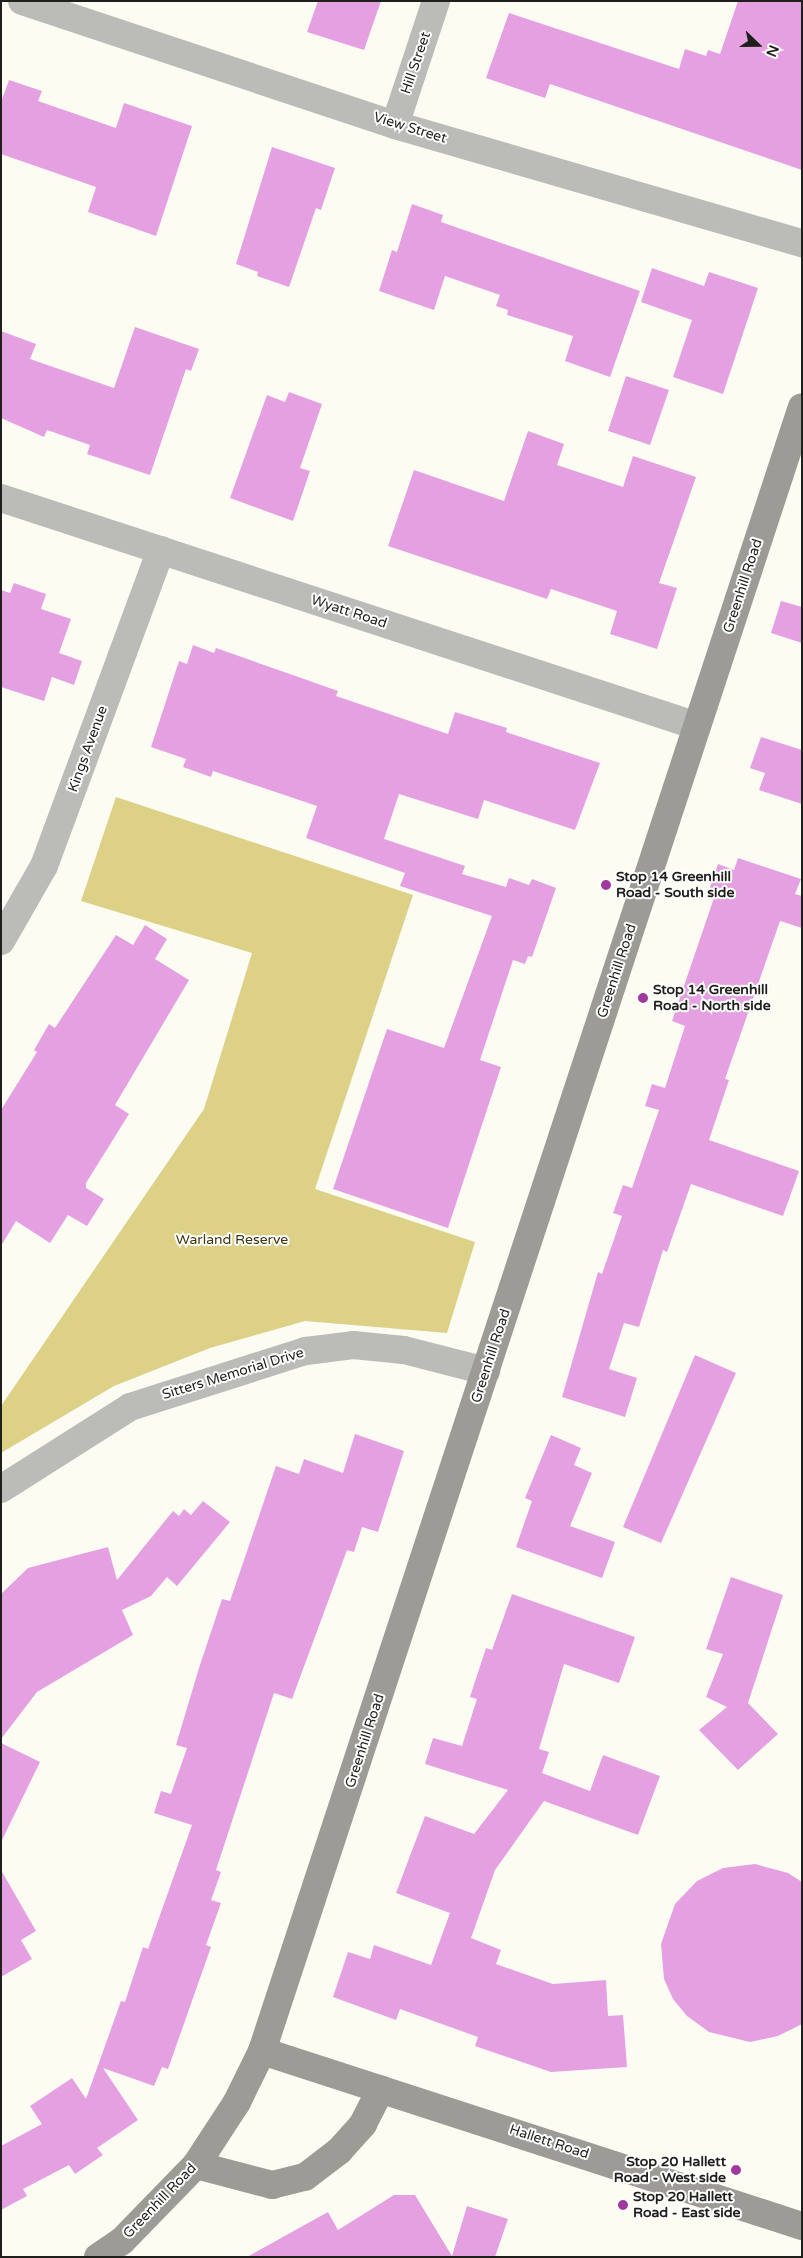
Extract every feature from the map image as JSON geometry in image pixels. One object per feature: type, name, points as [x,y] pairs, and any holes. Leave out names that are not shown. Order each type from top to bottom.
[{"type":"main road","name":"Greenhill Road","points":[[98,2257],[122,2241],[196,2165],[237,2102],[262,2051],[802,407]]},
{"type":"main road","name":"Hallett Road","points":[[262,2051],[802,2226]]},
{"type":"main road","points":[[196,2165],[272,2185],[305,2177],[339,2151],[363,2124],[381,2089]]},
{"type":"street","name":"View Street","points":[[22,1],[395,125],[802,243]]},
{"type":"street","name":"Hill Street","points":[[395,125],[436,1]]},
{"type":"street","name":"Wyatt Road","points":[[1,498],[697,726]]},
{"type":"street","name":"Kings Avenue","points":[[1,942],[44,866],[161,550]]},
{"type":"street","name":"Sitters Memorial Drive","points":[[1,1489],[130,1406],[306,1351],[353,1345],[404,1350],[486,1371]]},
{"type":"green space","name":"Warland Reserve","points":[[116,797],[413,895],[315,1189],[475,1242],[447,1333],[305,1321],[210,1348],[114,1386],[1,1453],[1,1406],[204,1109],[252,953],[81,901]]},
{"type":"building","points":[[318,1],[381,1],[364,50],[307,32]]},
{"type":"building","points":[[738,1],[802,1],[802,170],[550,84],[545,98],[486,78],[509,13],[679,69],[685,49],[706,56],[708,50],[720,54]]},
{"type":"building","points":[[9,80],[42,91],[38,101],[116,128],[124,103],[192,126],[156,236],[88,212],[96,187],[1,154],[1,102]]},
{"type":"building","points":[[272,147],[335,168],[321,210],[316,208],[289,287],[257,276],[258,272],[236,264]]},
{"type":"building","points":[[412,204],[443,215],[441,222],[640,291],[610,377],[565,361],[573,336],[507,315],[508,310],[496,306],[500,295],[445,276],[434,310],[379,291],[392,250],[397,252]]},
{"type":"building","points":[[652,268],[704,286],[709,272],[758,288],[723,394],[673,377],[692,320],[641,302]]},
{"type":"building","points":[[135,327],[199,349],[191,371],[186,369],[150,475],[87,454],[90,445],[47,430],[44,437],[1,418],[1,331],[36,344],[30,359],[114,388]]},
{"type":"building","points":[[626,376],[669,390],[650,445],[608,431]]},
{"type":"building","points":[[289,392],[322,404],[300,468],[310,471],[293,521],[230,498],[267,395],[285,402]]},
{"type":"building","points":[[528,431],[564,444],[557,465],[623,487],[633,456],[696,477],[659,583],[677,588],[657,649],[610,634],[617,611],[551,589],[547,599],[388,546],[414,470],[504,501]]},
{"type":"building","points":[[14,583],[46,594],[41,609],[71,619],[59,653],[82,661],[74,685],[52,677],[44,701],[1,687],[1,590],[10,593]]},
{"type":"building","points":[[781,601],[802,607],[802,643],[771,633]]},
{"type":"building","points":[[193,645],[214,653],[216,648],[338,691],[336,696],[448,734],[455,712],[507,728],[506,732],[600,763],[575,830],[484,800],[478,819],[399,794],[384,839],[465,866],[462,874],[506,887],[509,878],[529,885],[532,879],[556,888],[532,957],[528,956],[525,964],[513,960],[480,1060],[501,1067],[448,1228],[333,1189],[387,1029],[444,1048],[492,916],[400,886],[405,873],[306,838],[317,806],[213,771],[211,777],[183,767],[186,759],[151,747],[179,661],[187,664]]},
{"type":"building","points":[[761,737],[802,750],[802,804],[759,790],[765,773],[750,768]]},
{"type":"building","points":[[738,858],[801,879],[795,894],[802,896],[802,928],[780,921],[725,1079],[729,1080],[709,1140],[799,1171],[783,1216],[691,1184],[667,1252],[663,1250],[639,1327],[624,1323],[609,1369],[637,1378],[625,1417],[562,1397],[598,1272],[602,1274],[622,1216],[613,1213],[623,1185],[632,1188],[659,1110],[645,1106],[652,1084],[665,1088],[685,1026],[672,1021],[714,898],[707,896],[718,864],[734,870]]},
{"type":"building","points":[[145,925],[167,939],[155,959],[189,980],[115,1105],[129,1114],[86,1183],[86,1188],[104,1199],[87,1226],[68,1215],[50,1243],[16,1221],[1,1246],[1,1110],[37,1052],[34,1050],[49,1024],[55,1028],[116,935],[133,945]]},
{"type":"building","points":[[695,1355],[736,1373],[661,1543],[623,1527]]},
{"type":"building","points":[[355,1434],[404,1451],[378,1532],[362,1527],[354,1552],[347,1550],[292,1699],[274,1693],[216,1870],[221,1872],[211,1900],[221,1903],[206,1945],[211,1947],[168,2069],[162,2067],[154,2086],[103,2068],[138,2120],[97,2148],[103,2155],[75,2174],[69,2165],[23,2189],[27,2196],[1,2210],[1,2146],[42,2124],[30,2106],[72,2078],[86,2099],[121,2001],[125,2002],[143,1947],[148,1949],[192,1825],[154,1813],[161,1791],[171,1794],[187,1748],[176,1745],[199,1668],[222,1599],[230,1601],[276,1466],[299,1474],[304,1459],[343,1473]]},
{"type":"building","points":[[551,1435],[581,1448],[574,1465],[592,1473],[570,1526],[615,1542],[602,1578],[516,1547],[532,1501],[525,1498]]},
{"type":"building","points":[[203,1501],[230,1522],[177,1586],[167,1577],[151,1596],[122,1610],[133,1635],[37,1692],[1,1739],[1,1594],[28,1568],[108,1547],[117,1580],[173,1511],[179,1516],[184,1509],[191,1515]]},
{"type":"building","points":[[731,1577],[783,1595],[748,1703],[778,1734],[738,1770],[699,1730],[727,1707],[706,1697],[723,1654],[706,1649]]},
{"type":"building","points":[[512,1594],[635,1637],[619,1683],[564,1664],[539,1749],[549,1752],[542,1773],[590,1791],[603,1755],[660,1776],[638,1835],[544,1801],[495,1870],[471,1938],[501,1950],[496,1964],[553,1984],[606,1980],[608,2016],[623,2015],[627,2067],[551,2072],[475,2046],[478,2037],[400,2009],[396,2020],[333,1997],[348,1952],[370,1959],[374,1945],[431,1965],[450,1913],[396,1893],[425,1816],[474,1834],[508,1790],[425,1764],[433,1738],[462,1746],[477,1699],[470,1697],[486,1648],[492,1650]]},
{"type":"building","points":[[1,1743],[40,1762],[1,1842]]},
{"type":"building","points":[[755,1864],[788,1873],[802,1882],[802,2024],[778,2036],[750,2042],[709,2032],[687,2016],[673,1999],[664,1979],[661,1944],[675,1904],[697,1881],[723,1868]]},
{"type":"building","points":[[1,1870],[36,1931],[21,1940],[32,1959],[1,1977]]},
{"type":"building","points":[[394,2195],[415,2195],[452,2256],[467,2206],[508,2219],[495,2257],[247,2257],[328,2212],[338,2230]]},
{"type":"place","name":"Stop 14 Greenhill Road - South side","points":[[606,885]]},
{"type":"place","name":"Stop 14 Greenhill Road - North side","points":[[643,998]]},
{"type":"place","name":"Stop 20 Hallett Road - West side","points":[[736,2170]]},
{"type":"place","name":"Stop 20 Hallett Road - East side","points":[[623,2205]]}]
